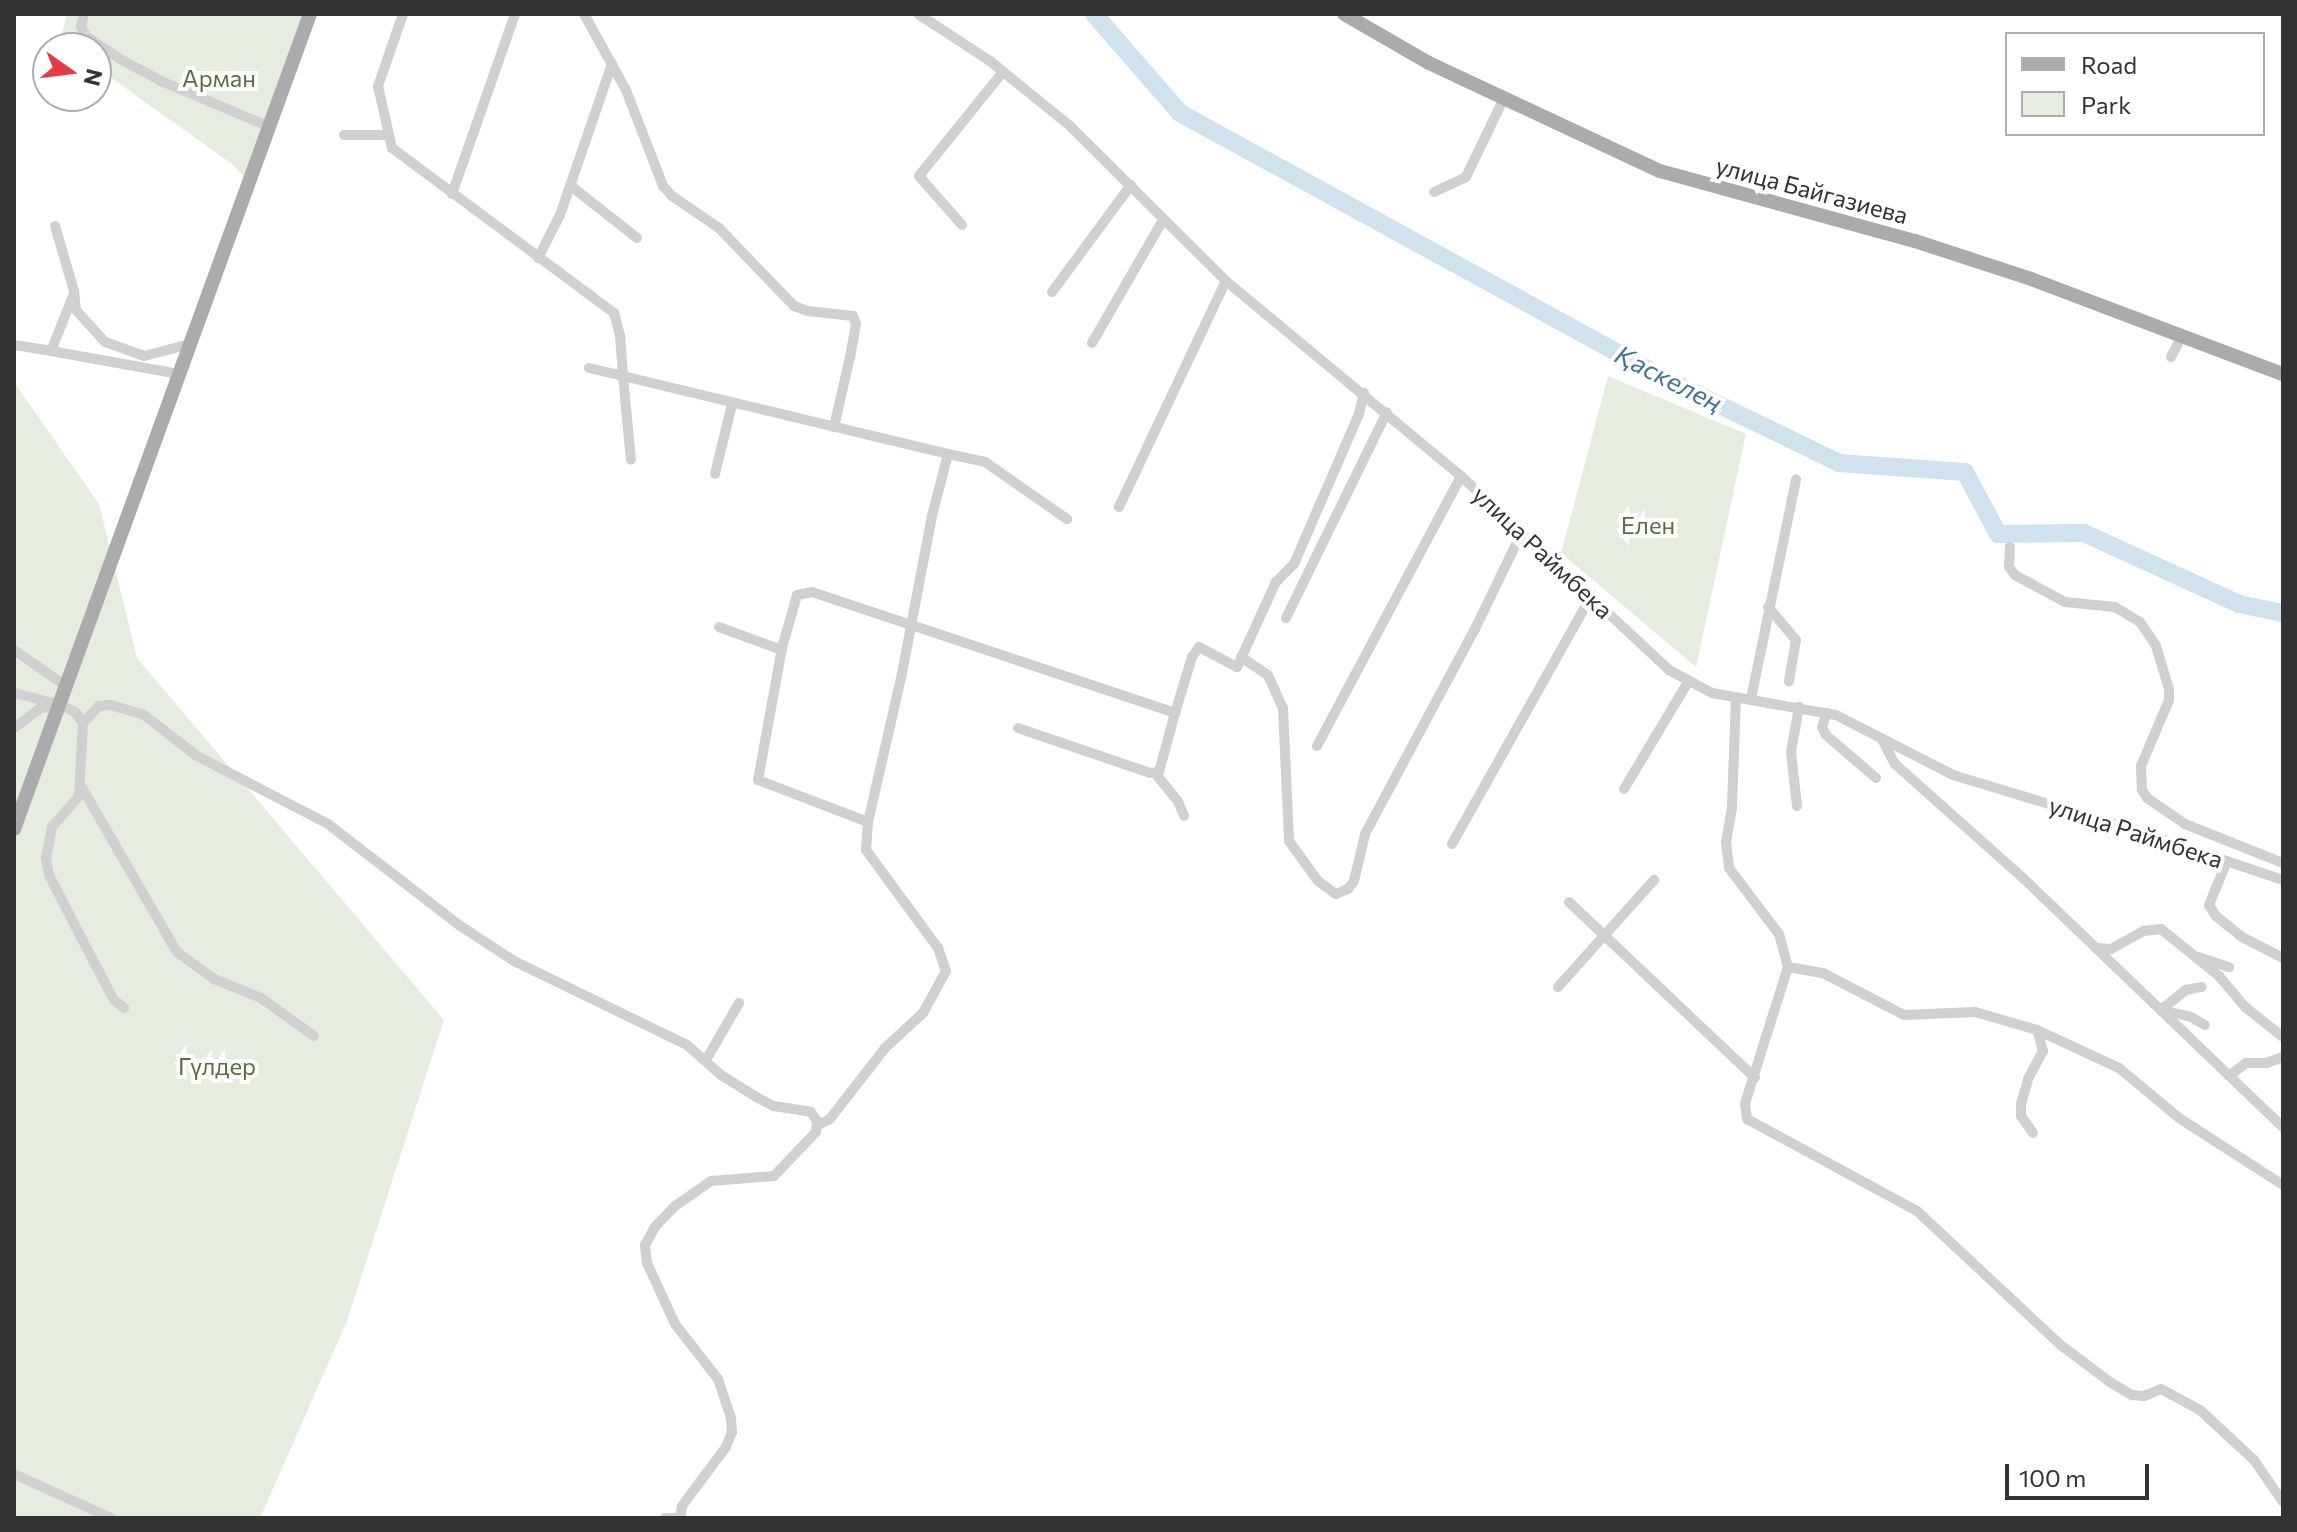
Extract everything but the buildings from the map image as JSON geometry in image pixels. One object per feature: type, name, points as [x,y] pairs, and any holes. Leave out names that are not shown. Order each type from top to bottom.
[{"type":"main road","points":[[14,829],[310,14]]},
{"type":"main road","name":"улица Байгазиева","points":[[1344,14],[1429,63],[1660,171],[1915,241],[2031,279],[2181,337],[2215,355],[2283,374]]},
{"type":"street","points":[[84,14],[81,27],[87,37],[122,60],[161,81],[270,127]]},
{"type":"street","points":[[403,14],[378,86],[392,148],[614,313],[631,460]]},
{"type":"street","points":[[452,194],[515,14]]},
{"type":"street","points":[[584,14],[636,113],[663,186],[672,196],[719,228],[794,306],[808,311],[853,316],[856,324],[834,427]]},
{"type":"street","name":"улица Раймбека","points":[[918,14],[1003,72],[1070,126],[1226,281],[1387,412],[1518,526],[1521,534],[1592,595],[1669,670],[1712,693],[1827,713],[1953,775],[2283,880]]},
{"type":"street","points":[[538,258],[553,234],[612,64]]},
{"type":"street","points":[[962,225],[919,176],[1003,72]]},
{"type":"street","points":[[1434,192],[1466,177],[1504,98]]},
{"type":"street","points":[[344,135],[389,135]]},
{"type":"street","points":[[1052,292],[1131,185]]},
{"type":"street","points":[[571,186],[637,238]]},
{"type":"street","points":[[1092,343],[1163,220]]},
{"type":"street","points":[[55,226],[74,291],[76,310],[105,342],[124,352],[144,356],[190,344]]},
{"type":"street","points":[[1119,507],[1226,281]]},
{"type":"street","points":[[51,351],[74,291]]},
{"type":"street","points":[[2171,357],[2181,337]]},
{"type":"street","points":[[14,345],[179,374]]},
{"type":"street","points":[[589,368],[985,462],[1067,519]]},
{"type":"street","points":[[1155,773],[1159,772],[1175,713],[1199,647],[1237,667],[1276,582],[1294,564],[1359,414],[1364,393]]},
{"type":"street","points":[[715,474],[732,404]]},
{"type":"street","points":[[1286,618],[1387,412]]},
{"type":"street","points":[[665,1518],[678,1518],[682,1506],[726,1447],[732,1432],[731,1418],[718,1379],[675,1324],[647,1263],[645,1245],[655,1227],[675,1206],[711,1181],[774,1176],[807,1143],[818,1125],[830,1119],[885,1048],[923,1013],[946,971],[938,948],[921,922],[866,850],[868,822],[948,454]]},
{"type":"street","points":[[1317,746],[1461,476]]},
{"type":"street","points":[[1751,699],[1796,480]]},
{"type":"street","points":[[1241,657],[1268,675],[1283,708],[1289,841],[1318,881],[1336,894],[1348,889],[1354,881],[1365,834],[1475,629],[1521,534]]},
{"type":"street","points":[[1305,538],[1311,567]]},
{"type":"street","points":[[2010,547],[2009,567],[2015,575],[2065,602],[2115,607],[2140,622],[2156,646],[2169,689],[2169,700],[2166,715],[2141,766],[2142,790],[2147,798],[2185,824],[2283,863]]},
{"type":"street","points":[[868,822],[758,780],[782,650],[797,595],[812,592],[1175,713]]},
{"type":"street","points":[[1452,844],[1592,595]]},
{"type":"street","points":[[1768,607],[1796,640],[1789,681]]},
{"type":"street","points":[[719,627],[782,650]]},
{"type":"street","points":[[14,650],[67,687]]},
{"type":"street","points":[[1624,789],[1688,682]]},
{"type":"street","points":[[14,693],[61,705],[75,712],[83,723],[81,786],[74,805],[52,827],[46,858],[49,875],[114,1000],[124,1008]]},
{"type":"street","points":[[1736,697],[1732,808],[1726,842],[1729,868],[1779,934],[1788,967],[1745,1103],[1747,1119],[1917,1211],[2062,1346],[2110,1382],[2132,1395],[2144,1396],[2161,1389],[2174,1393],[2200,1410],[2254,1460],[2283,1502]]},
{"type":"street","points":[[14,728],[41,708],[61,705]]},
{"type":"street","points":[[83,723],[99,706],[126,707],[144,715],[197,756],[355,841],[459,925],[514,961],[687,1045],[721,1075],[758,1098],[774,1106],[811,1112],[818,1125]]},
{"type":"street","points":[[1797,806],[1791,752],[1799,707]]},
{"type":"street","points":[[1827,713],[1822,727],[1826,735],[1840,751],[1876,778]]},
{"type":"street","points":[[1018,728],[1155,773],[1178,801],[1184,816]]},
{"type":"street","points":[[1882,739],[1895,764],[2096,948],[2283,1127]]},
{"type":"street","points":[[81,786],[177,952],[214,979],[261,998],[314,1036]]},
{"type":"street","points":[[2227,861],[2209,905],[2216,916],[2242,937],[2283,958]]},
{"type":"street","points":[[1558,987],[1654,880]]},
{"type":"street","points":[[1569,902],[1755,1078]]},
{"type":"street","points":[[2096,948],[2111,949],[2155,928],[2168,934],[2219,976],[2259,1018],[2283,1037]]},
{"type":"street","points":[[2192,956],[2229,967]]},
{"type":"street","points":[[1788,967],[1823,973],[1904,1015],[1975,1012],[2037,1030],[2119,1068],[2179,1118],[2283,1185]]},
{"type":"street","points":[[2161,1010],[2186,990],[2202,987]]},
{"type":"street","points":[[706,1060],[739,1003]]},
{"type":"street","points":[[2161,1010],[2191,1017],[2205,1025]]},
{"type":"street","points":[[2259,1018],[2283,1027]]},
{"type":"street","points":[[2033,1133],[2021,1116],[2021,1104],[2028,1079],[2043,1051],[2037,1030]]},
{"type":"street","points":[[2229,1076],[2246,1063],[2267,1063],[2283,1057]]},
{"type":"street","points":[[14,1474],[111,1518]]},
{"type":"green space","name":"Арман","points":[[67,14],[310,14],[249,182],[232,164],[112,78],[112,32],[62,32]]},
{"type":"green space","name":"Елен","points":[[1608,376],[1746,434],[1696,667],[1561,553]]},
{"type":"green space","name":"Гүлдер","points":[[14,382],[99,504],[137,658],[444,1020],[347,1321],[260,1518],[14,1518]]},
{"type":"waterway","name":"Қаскелең","points":[[1094,14],[1180,113],[1660,376],[1839,463],[1965,472],[1998,534],[2084,533],[2239,604],[2283,613]]}]
